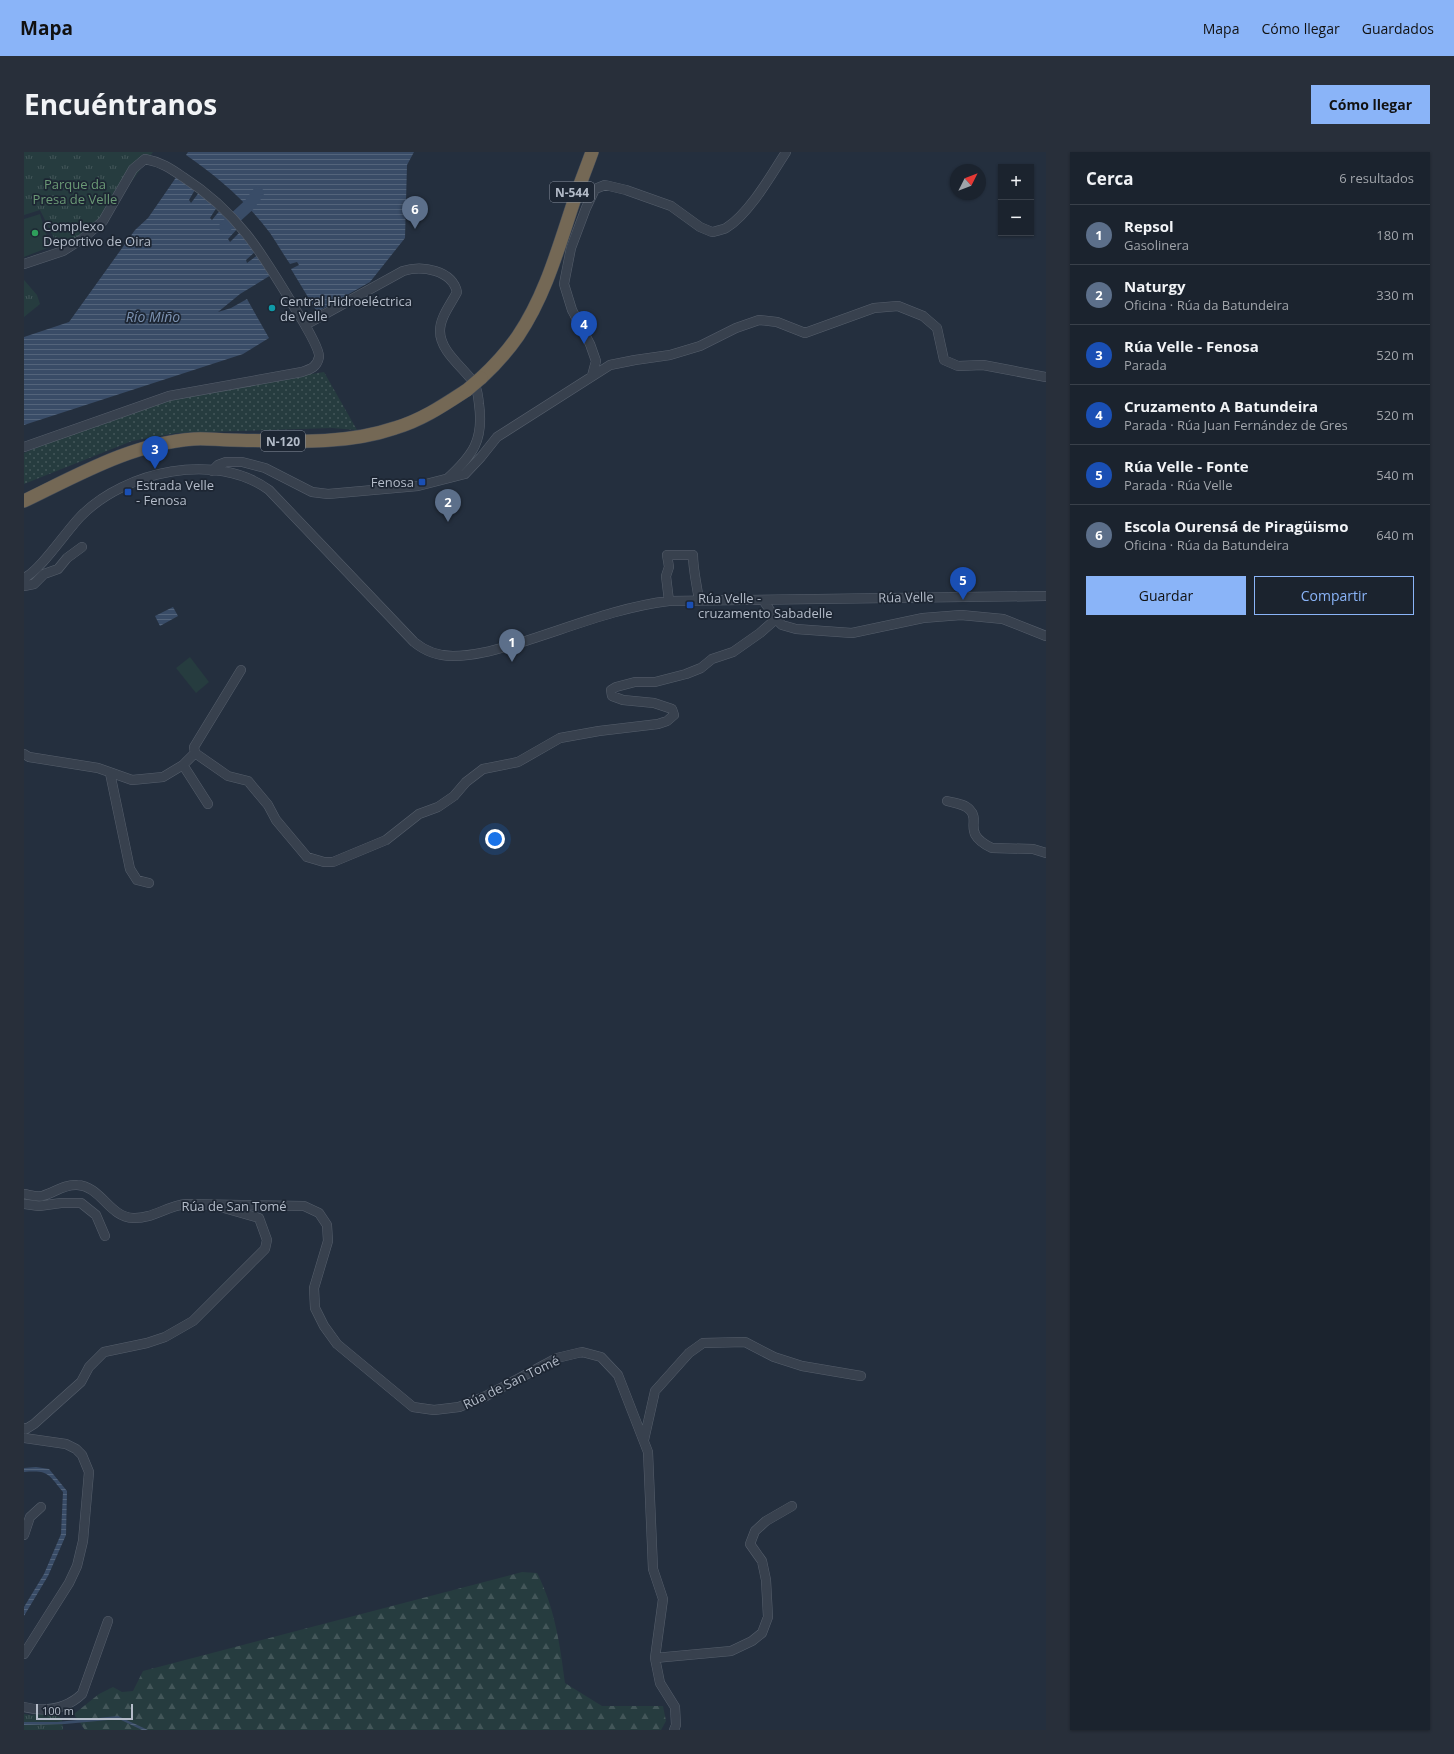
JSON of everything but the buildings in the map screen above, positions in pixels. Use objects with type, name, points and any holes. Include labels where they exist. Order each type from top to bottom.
[{"type":"highway","name":"N-544","points":[[564,233],[570,200],[591,153]]},
{"type":"highway","name":"N-120","points":[[24,500],[92,468],[139,449],[194,439],[312,441],[347,439],[370,435],[414,421],[437,410],[482,378],[503,356],[518,336],[541,295],[564,233]]},
{"type":"highway","points":[[24,494],[92,468]]},
{"type":"street","points":[[592,376],[596,361],[590,344],[572,310],[564,284],[571,248],[595,189],[605,185],[626,190],[671,206],[700,228],[712,232],[726,228],[743,213],[770,177],[786,152]]},
{"type":"street","points":[[24,264],[63,251],[82,239],[103,221],[133,170],[145,159],[158,161],[197,186],[224,208],[248,234],[305,325],[319,355],[317,364],[312,369],[169,396],[24,447]]},
{"type":"street","points":[[305,325],[403,271],[410,269],[428,269],[450,279],[456,285],[457,292],[444,314],[440,331],[443,343],[450,355],[475,385],[481,418],[477,441],[466,461],[447,479]]},
{"type":"street","points":[[212,471],[218,465],[226,462],[242,462],[265,468],[312,492],[328,494],[418,486],[447,479],[465,474],[481,458],[497,437],[610,365],[635,360],[670,356],[700,346],[736,328],[759,320],[777,322],[806,333],[874,308],[898,306],[923,316],[937,328],[944,360],[958,366],[982,365],[1046,377]]},
{"type":"street","name":"Rúa Velle","points":[[24,578],[30,575],[38,567],[86,511],[106,496],[158,473],[179,470],[212,471],[247,478],[260,484],[273,493],[414,642],[430,652],[453,656],[474,654],[529,640],[637,606],[669,601],[1046,596]]},
{"type":"street","points":[[24,586],[34,584],[44,574],[58,568],[67,558],[82,547]]},
{"type":"street","points":[[669,601],[666,576],[669,567],[667,555],[693,555],[699,601]]},
{"type":"street","points":[[763,600],[776,620],[782,625],[796,630],[852,633],[917,620],[961,615],[1003,619],[1046,636]]},
{"type":"street","points":[[195,752],[228,776],[248,781],[268,805],[276,820],[307,858],[324,862],[333,862],[386,840],[419,814],[438,807],[449,800],[466,782],[483,770],[518,762],[560,738],[599,731],[658,724],[667,721],[674,715],[672,709],[654,703],[618,699],[612,696],[612,690],[616,687],[635,682],[655,682],[686,674],[701,668],[712,659],[733,652],[776,620]]},
{"type":"street","points":[[24,754],[29,757],[110,772],[132,780],[163,777],[183,765],[195,752],[194,747],[241,670]]},
{"type":"street","points":[[183,765],[208,804]]},
{"type":"street","points":[[110,772],[130,869],[137,880],[150,883]]},
{"type":"street","points":[[947,801],[959,804],[971,810],[973,814],[974,833],[979,840],[992,848],[1033,849],[1046,853]]},
{"type":"street","name":"Rúa de San Tomé","points":[[24,1194],[35,1196],[43,1195],[65,1186],[76,1184],[86,1186],[95,1190],[111,1207],[122,1215],[131,1218],[143,1218],[174,1206],[186,1204],[304,1206],[319,1213],[327,1225],[328,1241],[314,1288],[315,1308],[324,1326],[337,1344],[413,1406],[434,1410],[459,1407],[486,1396],[557,1358],[582,1352],[601,1357],[618,1375],[648,1452],[653,1569],[663,1599],[655,1658],[660,1683],[675,1707],[676,1726],[674,1730]]},
{"type":"street","points":[[24,1204],[39,1206],[61,1203],[81,1203],[96,1215],[105,1236]]},
{"type":"street","points":[[24,1428],[26,1429],[34,1424],[81,1382],[89,1366],[104,1352],[147,1343],[165,1337],[193,1321],[265,1249],[267,1240],[259,1218],[213,1204]]},
{"type":"street","points":[[644,1440],[655,1391],[689,1354],[703,1343],[745,1342],[774,1357],[802,1366],[861,1376]]},
{"type":"street","points":[[24,1438],[66,1444],[76,1449],[84,1458],[89,1472],[84,1541],[77,1566],[69,1583],[24,1654]]},
{"type":"street","points":[[655,1658],[731,1651],[752,1641],[762,1633],[768,1617],[766,1580],[762,1561],[750,1544],[755,1531],[766,1521],[792,1506]]},
{"type":"street","points":[[24,1535],[30,1517],[41,1507]]},
{"type":"street","points":[[24,1707],[36,1710],[60,1707],[74,1702],[82,1694],[108,1621]]},
{"type":"green space","name":"Parque da Presa de Velle","points":[[24,152],[153,152],[103,221],[82,239],[58,246],[40,210],[24,215]]},
{"type":"green space","name":"Complexo Deportivo de Oira","points":[[40,214],[50,247],[24,257],[24,219]]},
{"type":"green space","points":[[24,280],[37,295],[40,304],[24,317]]},
{"type":"green space","points":[[324,372],[357,430],[332,428],[177,433],[132,441],[24,484],[24,453],[107,417],[162,398]]},
{"type":"green space","points":[[190,657],[209,682],[196,693],[176,668]]},
{"type":"green space","points":[[522,1572],[537,1573],[543,1586],[556,1627],[565,1683],[602,1706],[663,1706],[666,1721],[661,1730],[85,1730],[74,1714],[99,1694],[113,1687],[122,1692],[133,1691],[143,1671]]},
{"type":"green space","points":[[52,1712],[62,1719],[63,1730],[24,1730],[24,1714],[31,1715]]},
{"type":"water","points":[[188,152],[414,152],[407,165],[405,238],[370,282],[317,312],[291,269],[299,265],[297,262],[290,264],[270,233],[251,210],[220,181],[186,155]]},
{"type":"water","name":"Río Miño","points":[[177,176],[196,188],[189,200],[191,203],[200,191],[217,207],[210,218],[212,220],[221,209],[238,228],[228,239],[230,242],[241,231],[256,251],[246,260],[247,263],[259,254],[271,275],[240,294],[218,312],[231,308],[247,299],[269,338],[243,354],[24,425],[24,337],[69,322],[135,230],[148,218]]},
{"type":"water","points":[[173,607],[178,616],[160,626],[155,616]]},
{"type":"water","points":[[36,1467],[49,1469],[67,1491],[66,1535],[48,1576],[24,1616],[24,1607],[44,1574],[61,1534],[63,1492],[47,1474],[39,1472],[24,1472],[24,1468]]},
{"type":"water","points":[[118,1716],[148,1730],[142,1730],[119,1719],[65,1724],[24,1725],[24,1722],[57,1722]]},
{"type":"waterway","name":"Río Miño","points":[[225,227],[249,205],[258,193]]},
{"type":"place","name":"Escola Ourensá de Piragüismo","points":[[415,229]]},
{"type":"place","name":"Complexo Deportivo de Oira","points":[[35,233]]},
{"type":"place","name":"Central Hidroeléctrica de Velle","points":[[272,308]]},
{"type":"place","name":"Cruzamento A Batundeira","points":[[584,344]]},
{"type":"place","name":"Rúa Velle - Fenosa","points":[[155,469]]},
{"type":"place","name":"Fenosa","points":[[422,482]]},
{"type":"place","name":"Estrada Velle - Fenosa","points":[[128,492]]},
{"type":"place","name":"Naturgy","points":[[448,522]]},
{"type":"place","name":"Rúa Velle - Fonte","points":[[963,600]]},
{"type":"place","name":"Rúa Velle - cruzamento Sabadelle","points":[[690,605]]},
{"type":"place","name":"Repsol","points":[[512,662]]}]
